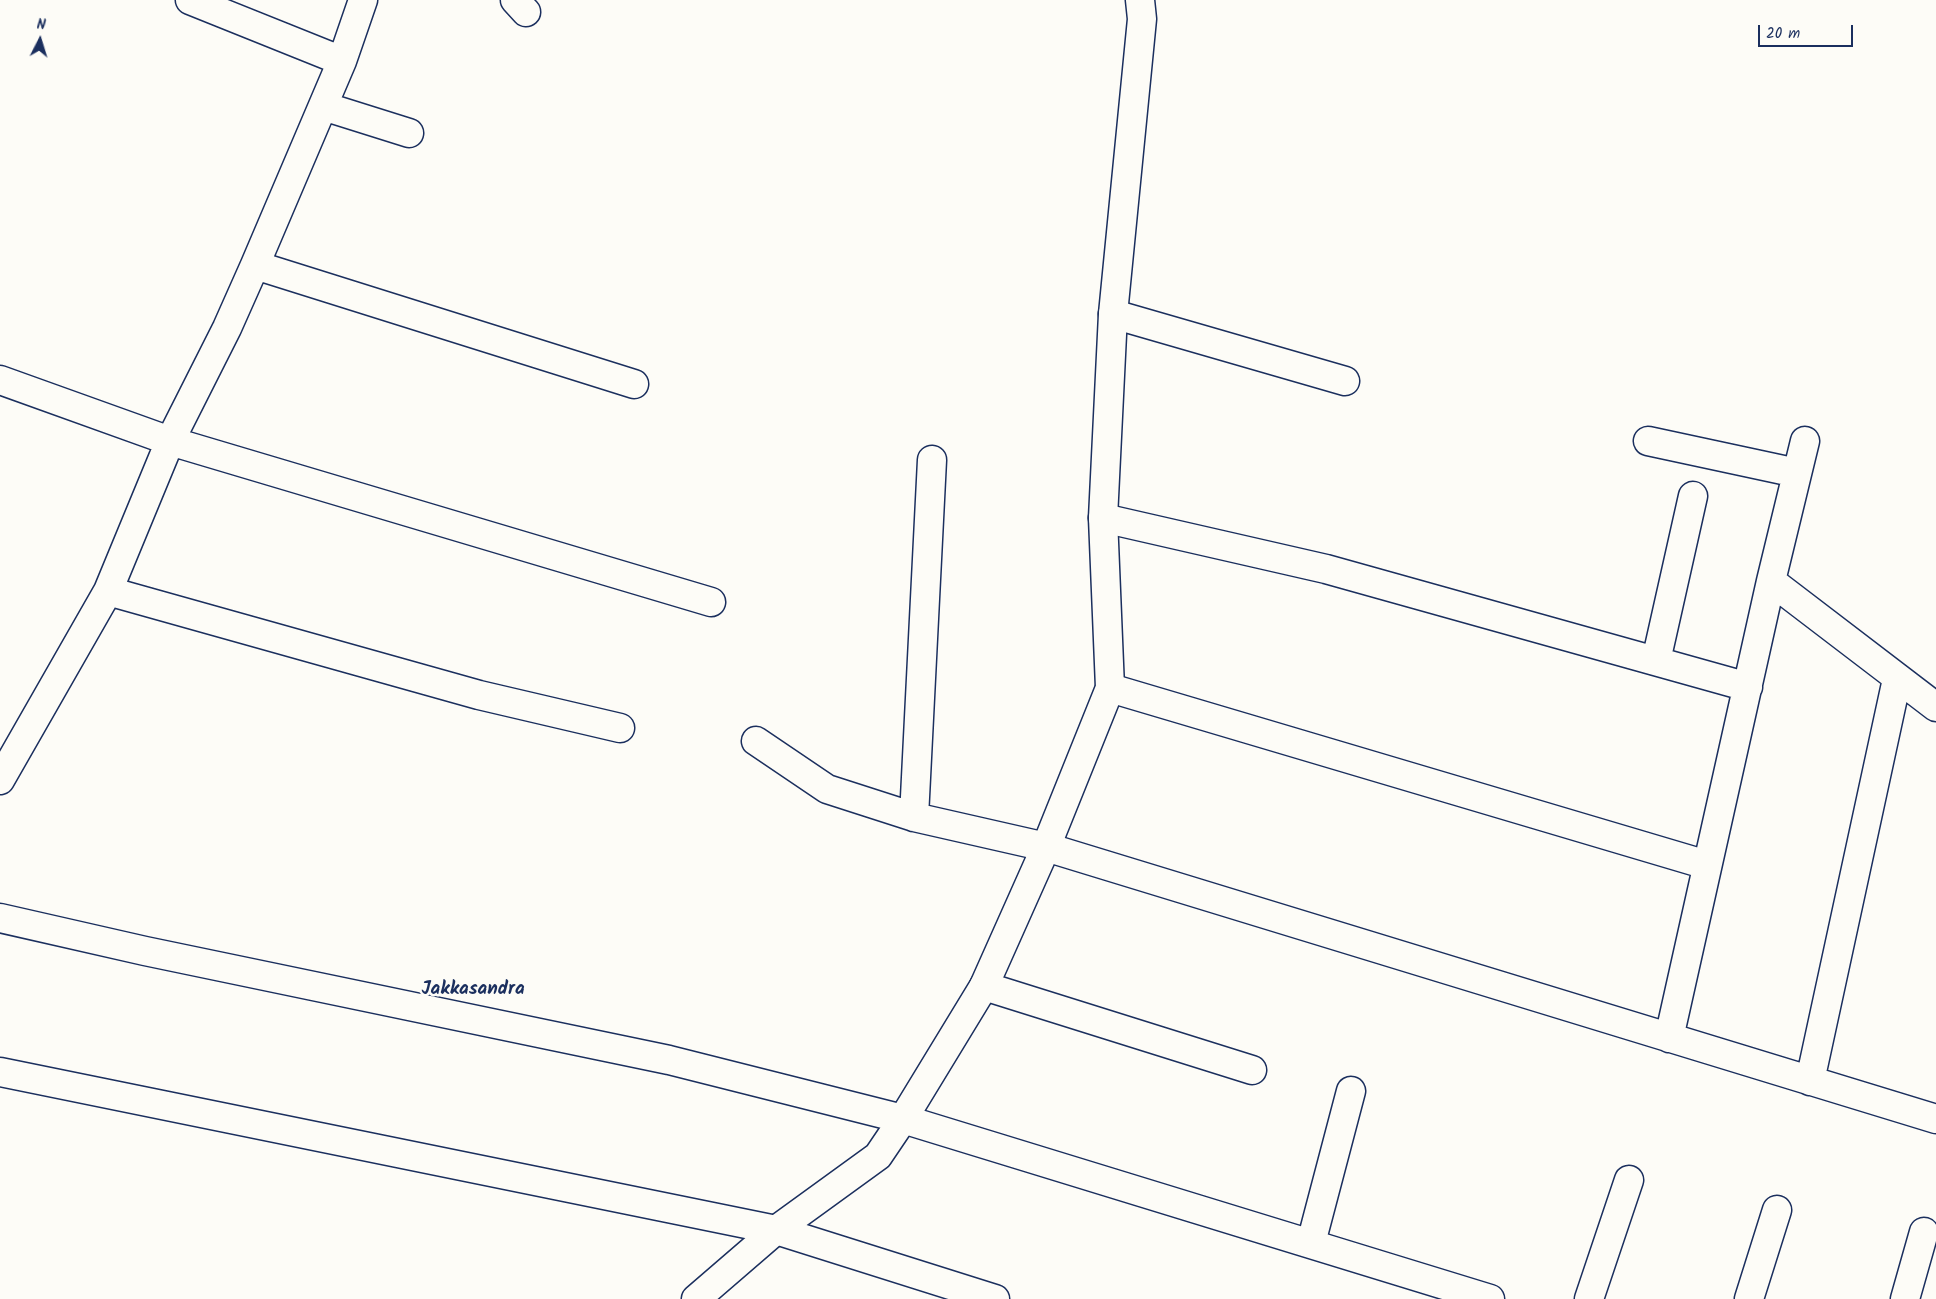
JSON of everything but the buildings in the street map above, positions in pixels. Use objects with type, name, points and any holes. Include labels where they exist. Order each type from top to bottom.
[{"type":"street","points":[[190,0],[342,61]]},
{"type":"street","points":[[0,780],[108,592],[170,441],[227,328],[255,265],[342,61],[363,0]]},
{"type":"street","points":[[696,1299],[776,1230],[878,1156],[903,1119],[984,986],[1046,847],[1110,688],[1103,518],[1113,314],[1142,19],[1140,0]]},
{"type":"street","points":[[322,106],[409,133]]},
{"type":"street","points":[[255,265],[634,384]]},
{"type":"street","points":[[1113,314],[1345,381]]},
{"type":"street","points":[[0,380],[170,441],[711,602]]},
{"type":"street","points":[[1648,441],[1796,473]]},
{"type":"street","points":[[1669,1038],[1771,580],[1804,441]]},
{"type":"street","points":[[914,817],[932,460]]},
{"type":"street","points":[[1656,661],[1693,496]]},
{"type":"street","points":[[1103,518],[1326,569],[1748,687]]},
{"type":"street","points":[[1771,580],[1897,679],[1936,707]]},
{"type":"street","points":[[108,592],[479,695],[620,728]]},
{"type":"street","points":[[1810,1081],[1897,679]]},
{"type":"street","points":[[1110,688],[1707,865]]},
{"type":"street","points":[[756,741],[827,789],[914,817],[1046,847],[1936,1119]]},
{"type":"street","points":[[0,918],[145,951],[669,1060],[903,1119],[1490,1299]]},
{"type":"street","points":[[984,986],[1111,1024],[1252,1070]]},
{"type":"street","points":[[0,1072],[776,1230],[995,1299]]},
{"type":"street","points":[[1311,1243],[1352,1091]]},
{"type":"street","points":[[1589,1299],[1628,1180]]},
{"type":"street","points":[[1749,1299],[1777,1210]]},
{"type":"street","points":[[1905,1299],[1924,1232]]},
{"type":"district","name":"Jakkasandra","points":[[473,991]]}]
